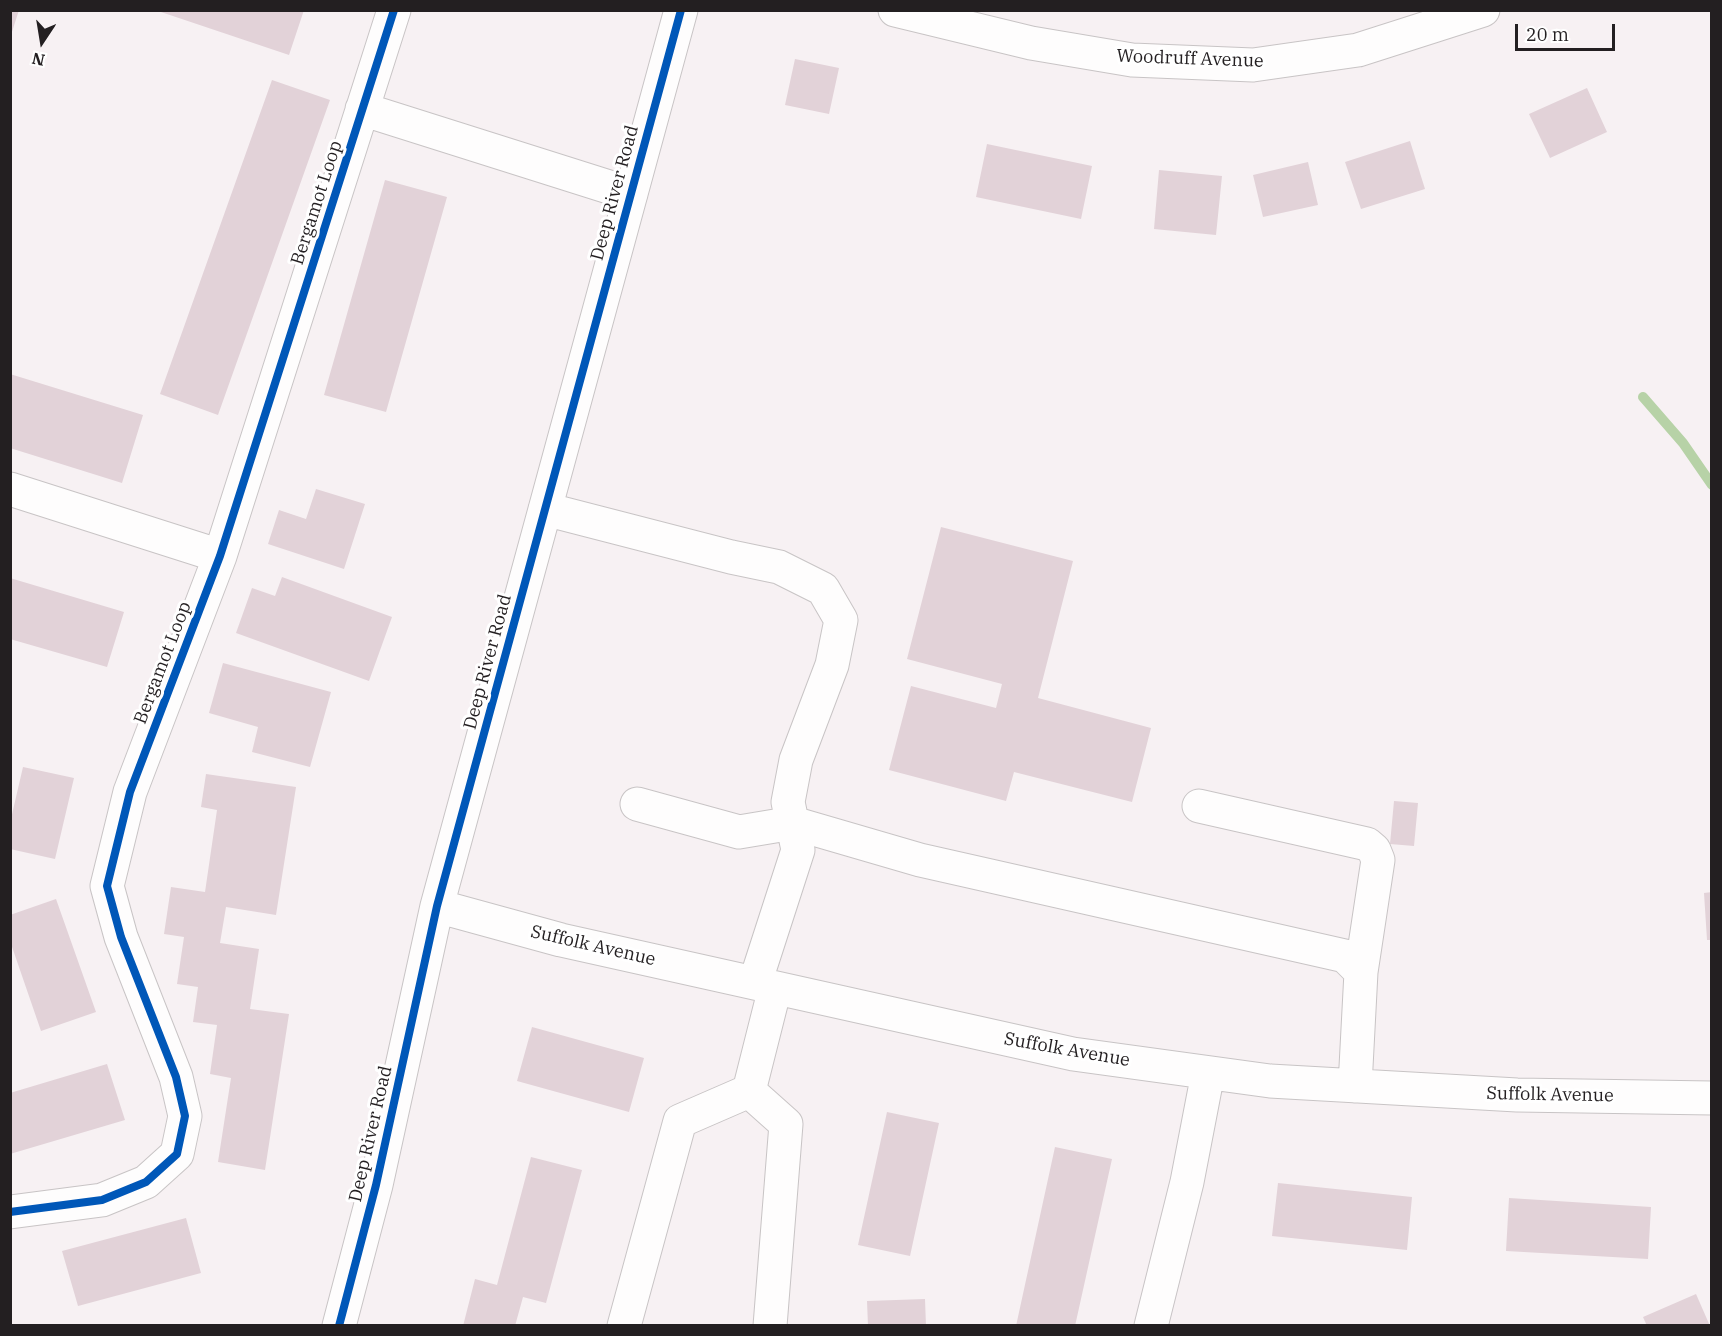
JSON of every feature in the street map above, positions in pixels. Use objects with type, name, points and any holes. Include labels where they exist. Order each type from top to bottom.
[{"type":"street","name":"Bergamot Loop","points":[[10,1212],[102,1200],[146,1182],[177,1154],[185,1116],[176,1077],[122,937],[107,886],[130,792],[219,556],[394,10]]},
{"type":"street","name":"Deep River Road","points":[[339,1326],[376,1185],[437,906],[681,10]]},
{"type":"street","name":"Woodruff Avenue","points":[[895,10],[1031,43],[1132,60],[1253,65],[1358,50],[1483,10]]},
{"type":"street","points":[[362,109],[631,194]]},
{"type":"street","points":[[10,489],[219,556]]},
{"type":"street","points":[[545,508],[731,557],[779,567],[823,589],[841,620],[832,665],[796,760],[788,802],[798,850],[765,985],[749,1091]]},
{"type":"street","points":[[637,804],[739,832],[793,823],[920,860],[1345,956],[1361,972]]},
{"type":"street","points":[[1199,806],[1367,844],[1374,850],[1377,860],[1361,972],[1355,1086]]},
{"type":"street","name":"Suffolk Avenue","points":[[437,906],[561,940],[1073,1054],[1270,1081],[1516,1095],[1712,1098]]},
{"type":"street","points":[[1151,1326],[1186,1182],[1208,1072]]},
{"type":"street","points":[[624,1326],[680,1121],[749,1091]]},
{"type":"street","points":[[749,1091],[786,1124],[770,1326]]},
{"type":"building","points":[[10,10],[19,10],[11,35],[10,35]]},
{"type":"building","points":[[155,10],[304,10],[289,55]]},
{"type":"building","points":[[795,59],[839,68],[829,114],[785,105]]},
{"type":"building","points":[[272,80],[330,100],[218,415],[160,394]]},
{"type":"building","points":[[1587,88],[1607,132],[1550,158],[1529,114]]},
{"type":"building","points":[[1410,141],[1425,189],[1361,209],[1345,162]]},
{"type":"building","points":[[987,144],[1092,166],[1081,219],[976,197]]},
{"type":"building","points":[[1308,162],[1318,205],[1263,217],[1253,175]]},
{"type":"building","points":[[1159,170],[1222,176],[1216,235],[1154,229]]},
{"type":"building","points":[[385,180],[447,197],[386,412],[324,395]]},
{"type":"building","points":[[10,374],[143,415],[122,483],[10,448]]},
{"type":"building","points":[[316,489],[365,504],[344,569],[268,544],[279,510],[306,519]]},
{"type":"building","points":[[941,527],[1073,561],[1038,698],[1151,728],[1132,802],[1014,772],[1006,801],[889,770],[911,686],[996,708],[1002,684],[907,659]]},
{"type":"building","points":[[282,577],[392,617],[369,681],[236,633],[252,588],[275,596]]},
{"type":"building","points":[[10,578],[124,612],[107,667],[10,639]]},
{"type":"building","points":[[223,663],[331,692],[310,767],[252,752],[258,727],[209,713]]},
{"type":"building","points":[[23,767],[74,778],[55,859],[10,849],[10,823]]},
{"type":"building","points":[[206,774],[296,787],[276,915],[226,907],[220,943],[259,949],[250,1009],[289,1014],[265,1170],[218,1162],[231,1078],[210,1074],[217,1025],[193,1022],[198,987],[177,984],[184,937],[164,934],[171,887],[205,892],[217,810],[201,807]]},
{"type":"building","points":[[1394,801],[1418,803],[1414,846],[1390,844]]},
{"type":"building","points":[[1712,892],[1712,940],[1707,940],[1704,893]]},
{"type":"building","points":[[56,899],[96,1012],[41,1031],[10,941],[10,915]]},
{"type":"building","points":[[532,1027],[644,1058],[629,1112],[517,1081]]},
{"type":"building","points":[[107,1064],[125,1120],[10,1154],[10,1093]]},
{"type":"building","points":[[887,1112],[939,1123],[910,1256],[858,1245]]},
{"type":"building","points":[[1055,1147],[1112,1159],[1075,1326],[1016,1326]]},
{"type":"building","points":[[531,1157],[582,1170],[546,1303],[523,1297],[515,1326],[463,1326],[475,1279],[497,1285]]},
{"type":"building","points":[[1278,1183],[1412,1197],[1407,1250],[1272,1236]]},
{"type":"building","points":[[1509,1198],[1651,1207],[1648,1259],[1506,1251]]},
{"type":"building","points":[[186,1218],[201,1273],[78,1306],[62,1251]]},
{"type":"building","points":[[1696,1294],[1710,1326],[1647,1326],[1643,1317]]},
{"type":"building","points":[[925,1299],[926,1326],[868,1326],[867,1301]]},
{"type":"waterway","points":[[1643,397],[1683,443],[1712,485]]},
{"type":"cycle path","points":[[10,1212],[102,1200],[146,1182],[177,1154],[185,1116],[176,1077],[121,937],[107,886],[130,792],[220,556],[394,10]]},
{"type":"cycle path","points":[[339,1326],[376,1185],[437,906],[681,10]]}]
